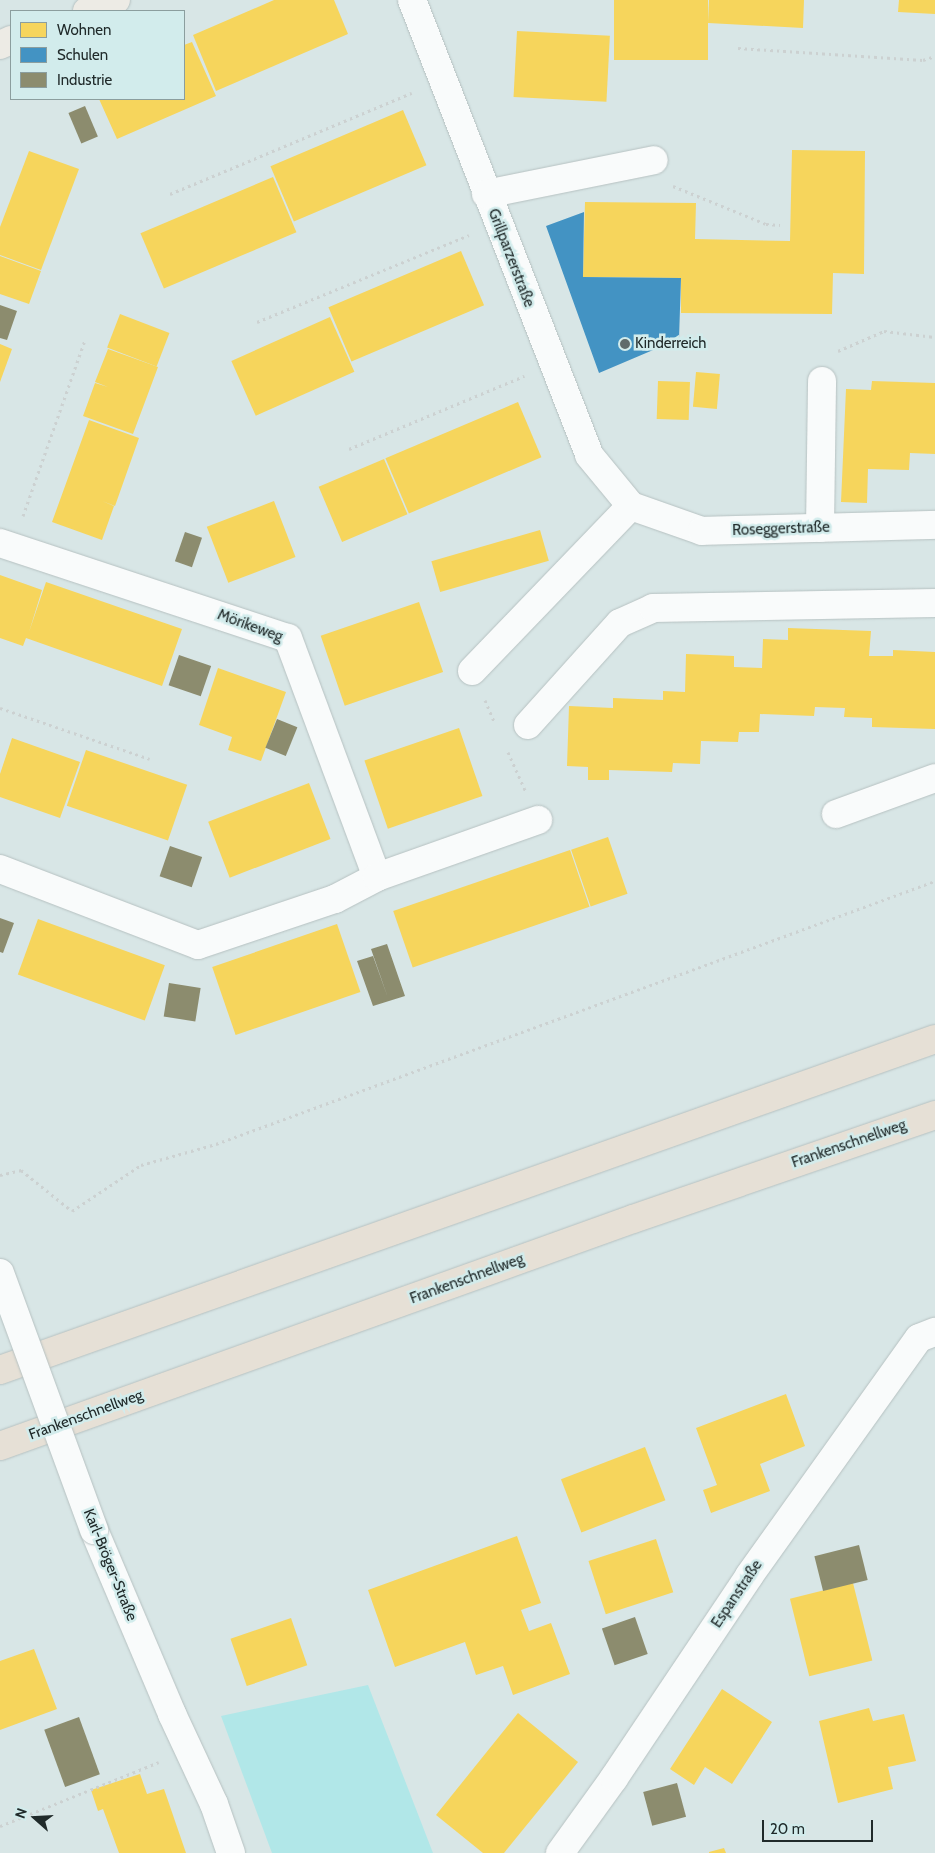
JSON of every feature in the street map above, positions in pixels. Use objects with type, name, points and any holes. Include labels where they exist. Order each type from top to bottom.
[{"type":"highway","points":[[0,1370],[935,1039]]},
{"type":"highway","name":"Frankenschnellweg","points":[[0,1446],[632,1219],[935,1115]]},
{"type":"main road","points":[[90,10],[116,0]]},
{"type":"street","name":"Grillparzerstraße","points":[[419,2],[442,80],[589,455],[630,506]]},
{"type":"street","points":[[486,194],[654,160]]},
{"type":"street","points":[[820,528],[822,380]]},
{"type":"street","points":[[472,671],[630,506]]},
{"type":"street","name":"Roseggerstraße","points":[[630,506],[702,531],[935,525]]},
{"type":"street","name":"Mörikeweg","points":[[6,545],[288,638],[377,877]]},
{"type":"street","points":[[528,725],[620,623],[653,608],[935,603]]},
{"type":"street","points":[[836,814],[935,778]]},
{"type":"street","points":[[0,869],[198,944],[335,899],[377,877],[538,820]]},
{"type":"street","name":"Karl-Bröger-Straße","points":[[0,1273],[94,1530],[190,1750],[231,1853]]},
{"type":"street","name":"Espanstraße","points":[[571,1847],[749,1576],[927,1335]]},
{"type":"path","points":[[738,48],[923,60],[935,56]]},
{"type":"path","points":[[170,194],[442,80]]},
{"type":"path","points":[[654,160],[672,185],[701,200],[766,224],[780,225]]},
{"type":"path","points":[[257,322],[497,223]]},
{"type":"path","points":[[822,380],[824,357],[884,331],[935,336]]},
{"type":"path","points":[[6,545],[85,340]]},
{"type":"path","points":[[349,449],[552,364]]},
{"type":"path","points":[[0,708],[150,759]]},
{"type":"path","points":[[0,1175],[21,1170],[72,1211],[141,1165],[216,1144],[935,881]]},
{"type":"path","points":[[0,1826],[190,1750]]},
{"type":"shaded area","points":[[368,1685],[433,1853],[272,1853],[221,1716]]},
{"type":"building: Wohnen","points":[[274,0],[334,0],[348,34],[216,91],[193,35]]},
{"type":"building: Wohnen","points":[[614,0],[708,0],[708,60],[614,60]]},
{"type":"building: Wohnen","points":[[709,0],[804,0],[803,28],[708,23]]},
{"type":"building: Wohnen","points":[[899,0],[935,0],[935,14],[898,12]]},
{"type":"building: Wohnen","points":[[517,31],[610,36],[606,102],[514,97]]},
{"type":"building: Wohnen","points":[[192,42],[216,96],[117,139],[99,100],[185,100],[185,45]]},
{"type":"building: Wohnen","points":[[403,110],[426,165],[294,221],[270,166]]},
{"type":"building: Wohnen","points":[[792,150],[865,151],[864,274],[833,273],[832,314],[681,313],[681,278],[583,277],[585,202],[696,203],[695,239],[790,241]]},
{"type":"building: Wohnen","points":[[29,151],[79,169],[41,270],[0,255],[0,227]]},
{"type":"building: Wohnen","points":[[273,177],[296,232],[164,288],[140,233]]},
{"type":"building: Wohnen","points":[[461,251],[484,305],[352,362],[328,307]]},
{"type":"building: Wohnen","points":[[0,256],[41,271],[29,304],[0,294]]},
{"type":"building: Wohnen","points":[[120,314],[169,333],[157,367],[107,348]]},
{"type":"building: Wohnen","points":[[330,317],[354,372],[256,416],[231,361]]},
{"type":"building: Wohnen","points":[[0,344],[12,349],[0,382]]},
{"type":"building: Wohnen","points":[[108,349],[158,367],[133,434],[83,416],[95,383],[108,387],[95,382]]},
{"type":"building: Wohnen","points":[[696,372],[720,374],[717,409],[693,407]]},
{"type":"building: Wohnen","points":[[658,381],[690,382],[689,420],[657,419]]},
{"type":"building: Wohnen","points":[[872,381],[935,383],[935,454],[910,453],[909,470],[868,469],[867,503],[841,502],[846,389],[871,390]]},
{"type":"building: Wohnen","points":[[518,402],[541,457],[409,513],[385,458]]},
{"type":"building: Wohnen","points":[[89,420],[139,438],[115,506],[102,501],[114,506],[102,540],[52,522]]},
{"type":"building: Wohnen","points":[[384,459],[407,514],[342,542],[319,487]]},
{"type":"building: Wohnen","points":[[274,501],[296,557],[228,583],[207,527]]},
{"type":"building: Wohnen","points":[[540,530],[549,561],[440,592],[431,561]]},
{"type":"building: Wohnen","points":[[0,575],[42,590],[29,632],[46,582],[182,629],[162,686],[26,638],[23,646],[0,638]]},
{"type":"building: Wohnen","points":[[419,602],[443,672],[345,706],[321,636]]},
{"type":"building: Wohnen","points":[[788,628],[871,631],[869,656],[893,656],[893,650],[935,652],[935,729],[872,727],[872,718],[844,717],[845,708],[815,707],[814,716],[760,714],[759,732],[739,732],[738,742],[701,741],[700,764],[673,763],[672,772],[609,770],[609,780],[588,780],[588,767],[567,766],[569,706],[613,708],[613,698],[663,700],[663,691],[685,692],[686,654],[734,656],[734,667],[762,668],[763,639],[788,640]]},
{"type":"building: Wohnen","points":[[218,668],[286,692],[261,761],[228,750],[232,737],[199,725]]},
{"type":"building: Wohnen","points":[[459,728],[482,796],[388,829],[364,761]]},
{"type":"building: Wohnen","points":[[12,738],[80,762],[60,818],[0,797],[0,774]]},
{"type":"building: Wohnen","points":[[86,750],[187,785],[168,841],[67,806]]},
{"type":"building: Wohnen","points":[[309,783],[331,839],[230,878],[208,822]]},
{"type":"building: Wohnen","points":[[608,837],[628,894],[591,906],[571,850]]},
{"type":"building: Wohnen","points":[[570,850],[590,907],[413,968],[393,911]]},
{"type":"building: Wohnen","points":[[38,919],[165,965],[145,1021],[18,974]]},
{"type":"building: Wohnen","points":[[337,924],[360,992],[236,1035],[212,967]]},
{"type":"building: Wohnen","points":[[786,1394],[805,1446],[760,1464],[770,1491],[711,1513],[703,1490],[717,1485],[696,1428]]},
{"type":"building: Wohnen","points":[[645,1447],[665,1500],[581,1532],[561,1479]]},
{"type":"building: Wohnen","points":[[517,1536],[541,1603],[521,1610],[529,1631],[551,1623],[570,1674],[513,1695],[503,1666],[476,1675],[465,1642],[395,1667],[368,1590]]},
{"type":"building: Wohnen","points":[[656,1539],[673,1592],[606,1614],[588,1561]]},
{"type":"building: Wohnen","points":[[853,1583],[872,1661],[809,1676],[790,1599]]},
{"type":"building: Wohnen","points":[[291,1618],[307,1665],[247,1686],[230,1639]]},
{"type":"building: Wohnen","points":[[34,1649],[57,1709],[0,1730],[0,1661]]},
{"type":"building: Wohnen","points":[[722,1689],[772,1722],[732,1784],[705,1767],[694,1785],[670,1769]]},
{"type":"building: Wohnen","points":[[869,1708],[873,1721],[904,1714],[916,1761],[888,1767],[893,1789],[838,1803],[819,1721]]},
{"type":"building: Wohnen","points":[[518,1713],[578,1762],[504,1853],[483,1853],[436,1815]]},
{"type":"building: Wohnen","points":[[140,1774],[147,1794],[164,1789],[186,1853],[119,1853],[103,1809],[98,1811],[91,1790]]},
{"type":"building: Wohnen","points":[[724,1848],[726,1853],[709,1853],[709,1852]]},
{"type":"building: Schulen","points":[[584,212],[583,277],[681,278],[679,339],[599,373],[546,226]]},
{"type":"building: Industrie","points":[[85,106],[98,136],[81,143],[68,113]]},
{"type":"building: Industrie","points":[[0,305],[17,311],[7,340],[0,338]]},
{"type":"building: Industrie","points":[[185,532],[202,538],[192,567],[175,561]]},
{"type":"building: Industrie","points":[[179,655],[211,666],[201,696],[169,685]]},
{"type":"building: Industrie","points":[[277,719],[297,727],[286,756],[265,748]]},
{"type":"building: Industrie","points":[[170,846],[202,857],[192,887],[160,876]]},
{"type":"building: Industrie","points":[[0,918],[14,923],[3,953],[0,952]]},
{"type":"building: Industrie","points":[[387,944],[405,996],[373,1006],[357,961],[373,956],[388,998],[371,949]]},
{"type":"building: Industrie","points":[[169,983],[201,988],[195,1022],[164,1017]]},
{"type":"building: Industrie","points":[[859,1545],[868,1580],[823,1591],[814,1556]]},
{"type":"building: Industrie","points":[[635,1617],[648,1654],[615,1665],[602,1628]]},
{"type":"building: Industrie","points":[[79,1717],[100,1774],[65,1787],[44,1730]]},
{"type":"building: Industrie","points":[[677,1783],[686,1817],[652,1826],[643,1792]]},
{"type":"place","name":"Kinderreich","points":[[625,344]]}]
